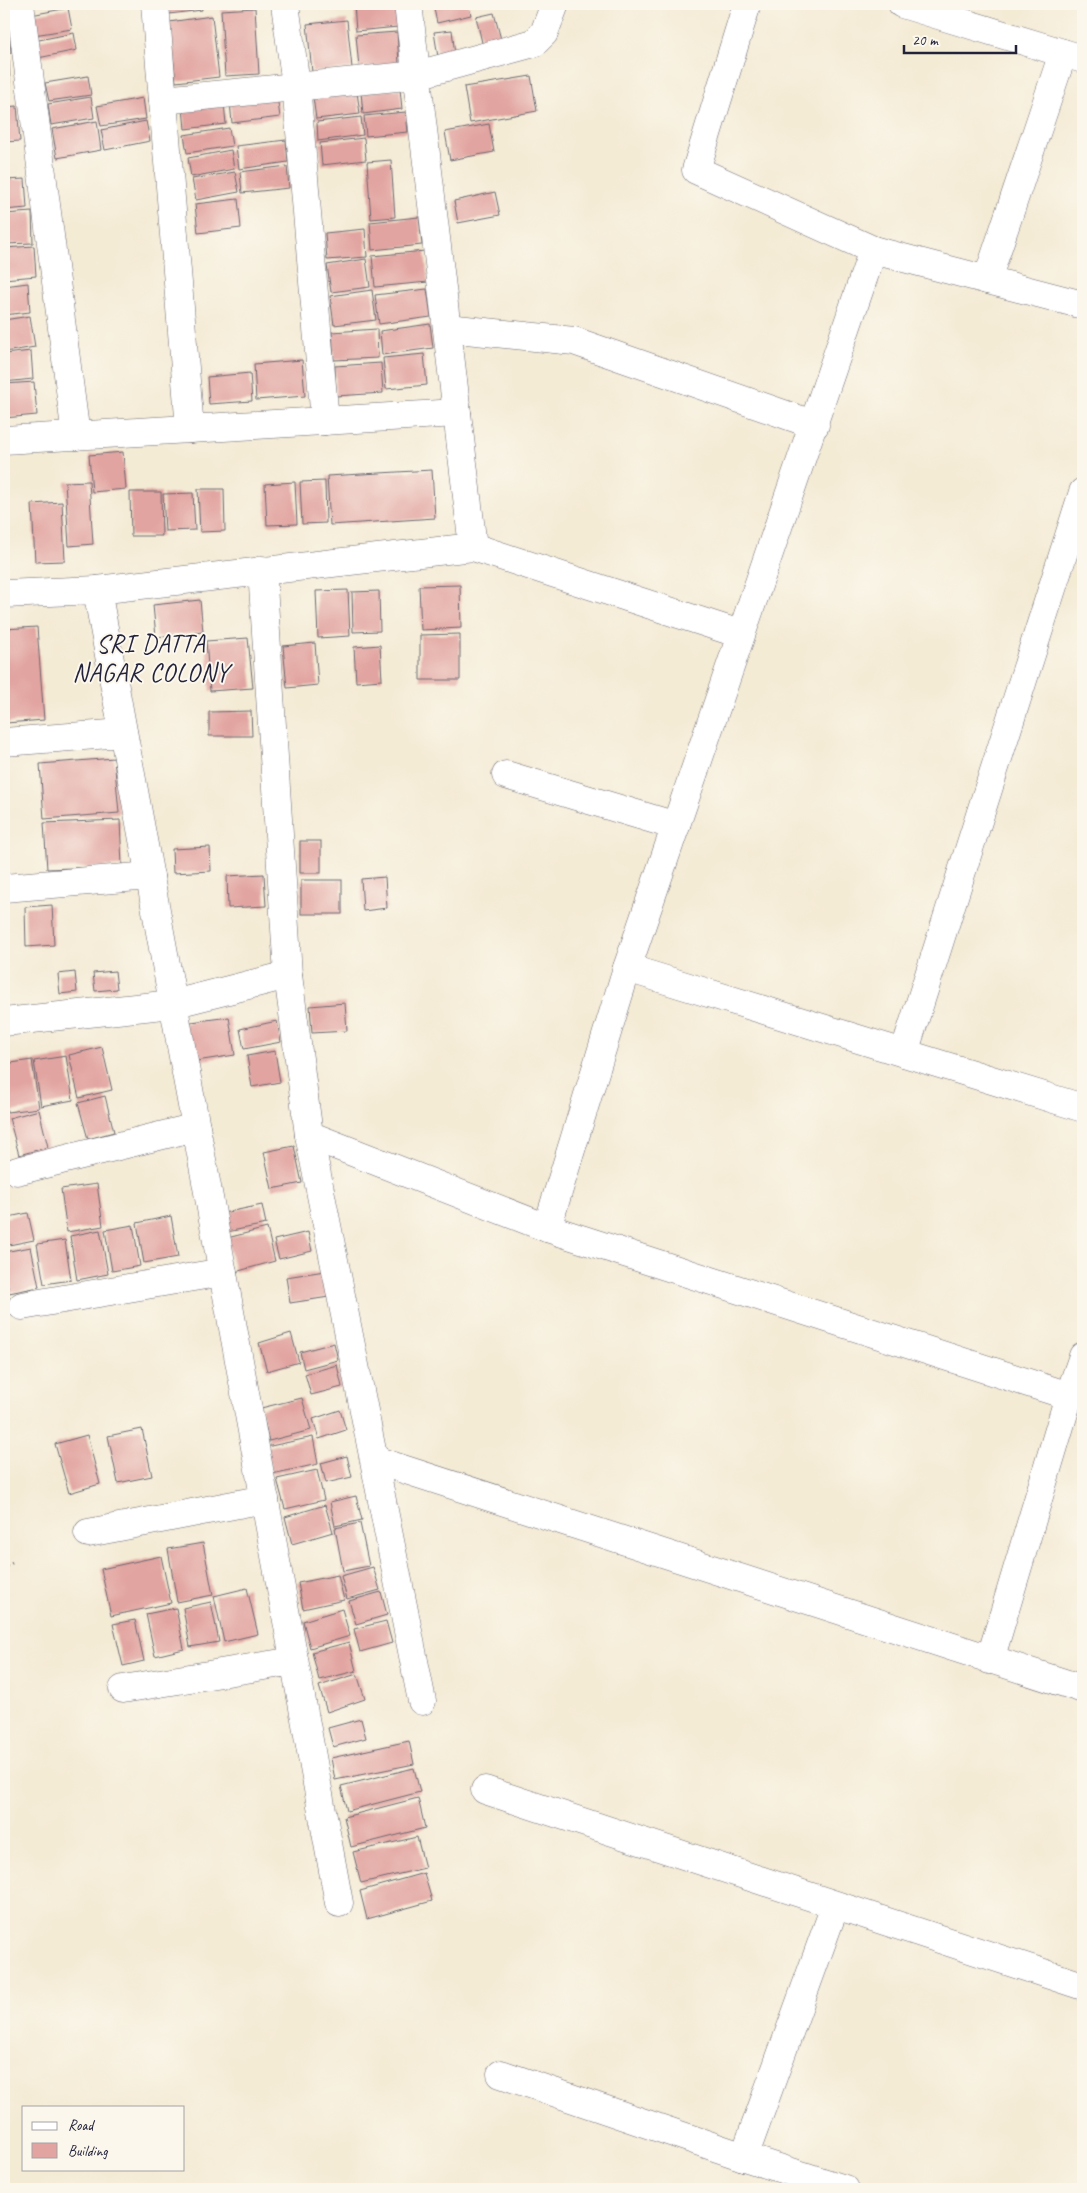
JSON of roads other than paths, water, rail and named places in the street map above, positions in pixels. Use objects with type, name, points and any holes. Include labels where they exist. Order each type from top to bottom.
[{"type":"street","points":[[20,4],[76,436]]},
{"type":"street","points":[[155,4],[190,429]]},
{"type":"street","points":[[285,4],[296,85],[324,421]]},
{"type":"street","points":[[408,4],[473,547]]},
{"type":"street","points":[[164,100],[296,85],[417,75],[534,43],[544,33],[555,4]]},
{"type":"street","points":[[747,4],[696,170],[873,250],[1083,305]]},
{"type":"street","points":[[902,4],[1073,56],[987,280]]},
{"type":"street","points":[[547,1228],[628,968],[740,634],[815,425],[873,250]]},
{"type":"street","points":[[447,328],[574,341],[815,425]]},
{"type":"street","points":[[4,440],[457,414]]},
{"type":"street","points":[[904,1053],[1083,492]]},
{"type":"street","points":[[4,594],[96,590],[473,547],[740,634]]},
{"type":"street","points":[[262,570],[288,975],[309,1135],[422,1701]]},
{"type":"street","points":[[96,590],[339,1903]]},
{"type":"street","points":[[4,742],[123,733]]},
{"type":"street","points":[[506,775],[676,826]]},
{"type":"street","points":[[4,888],[150,876]]},
{"type":"street","points":[[628,968],[1083,1108]]},
{"type":"street","points":[[4,1022],[173,1004],[288,975]]},
{"type":"street","points":[[17,1171],[196,1128]]},
{"type":"street","points":[[309,1135],[547,1228],[1069,1396]]},
{"type":"street","points":[[22,1306],[223,1272]]},
{"type":"street","points":[[990,1660],[1069,1396],[1083,1356]]},
{"type":"street","points":[[375,1460],[1083,1689]]},
{"type":"street","points":[[88,1534],[265,1499]]},
{"type":"street","points":[[123,1689],[294,1661]]},
{"type":"street","points":[[486,1790],[1083,1986]]},
{"type":"street","points":[[744,2157],[835,1906]]},
{"type":"street","points":[[500,2074],[744,2157],[845,2189]]},
{"type":"district","name":"SRI DATTA NAGAR COLONY","points":[[151,658]]}]
